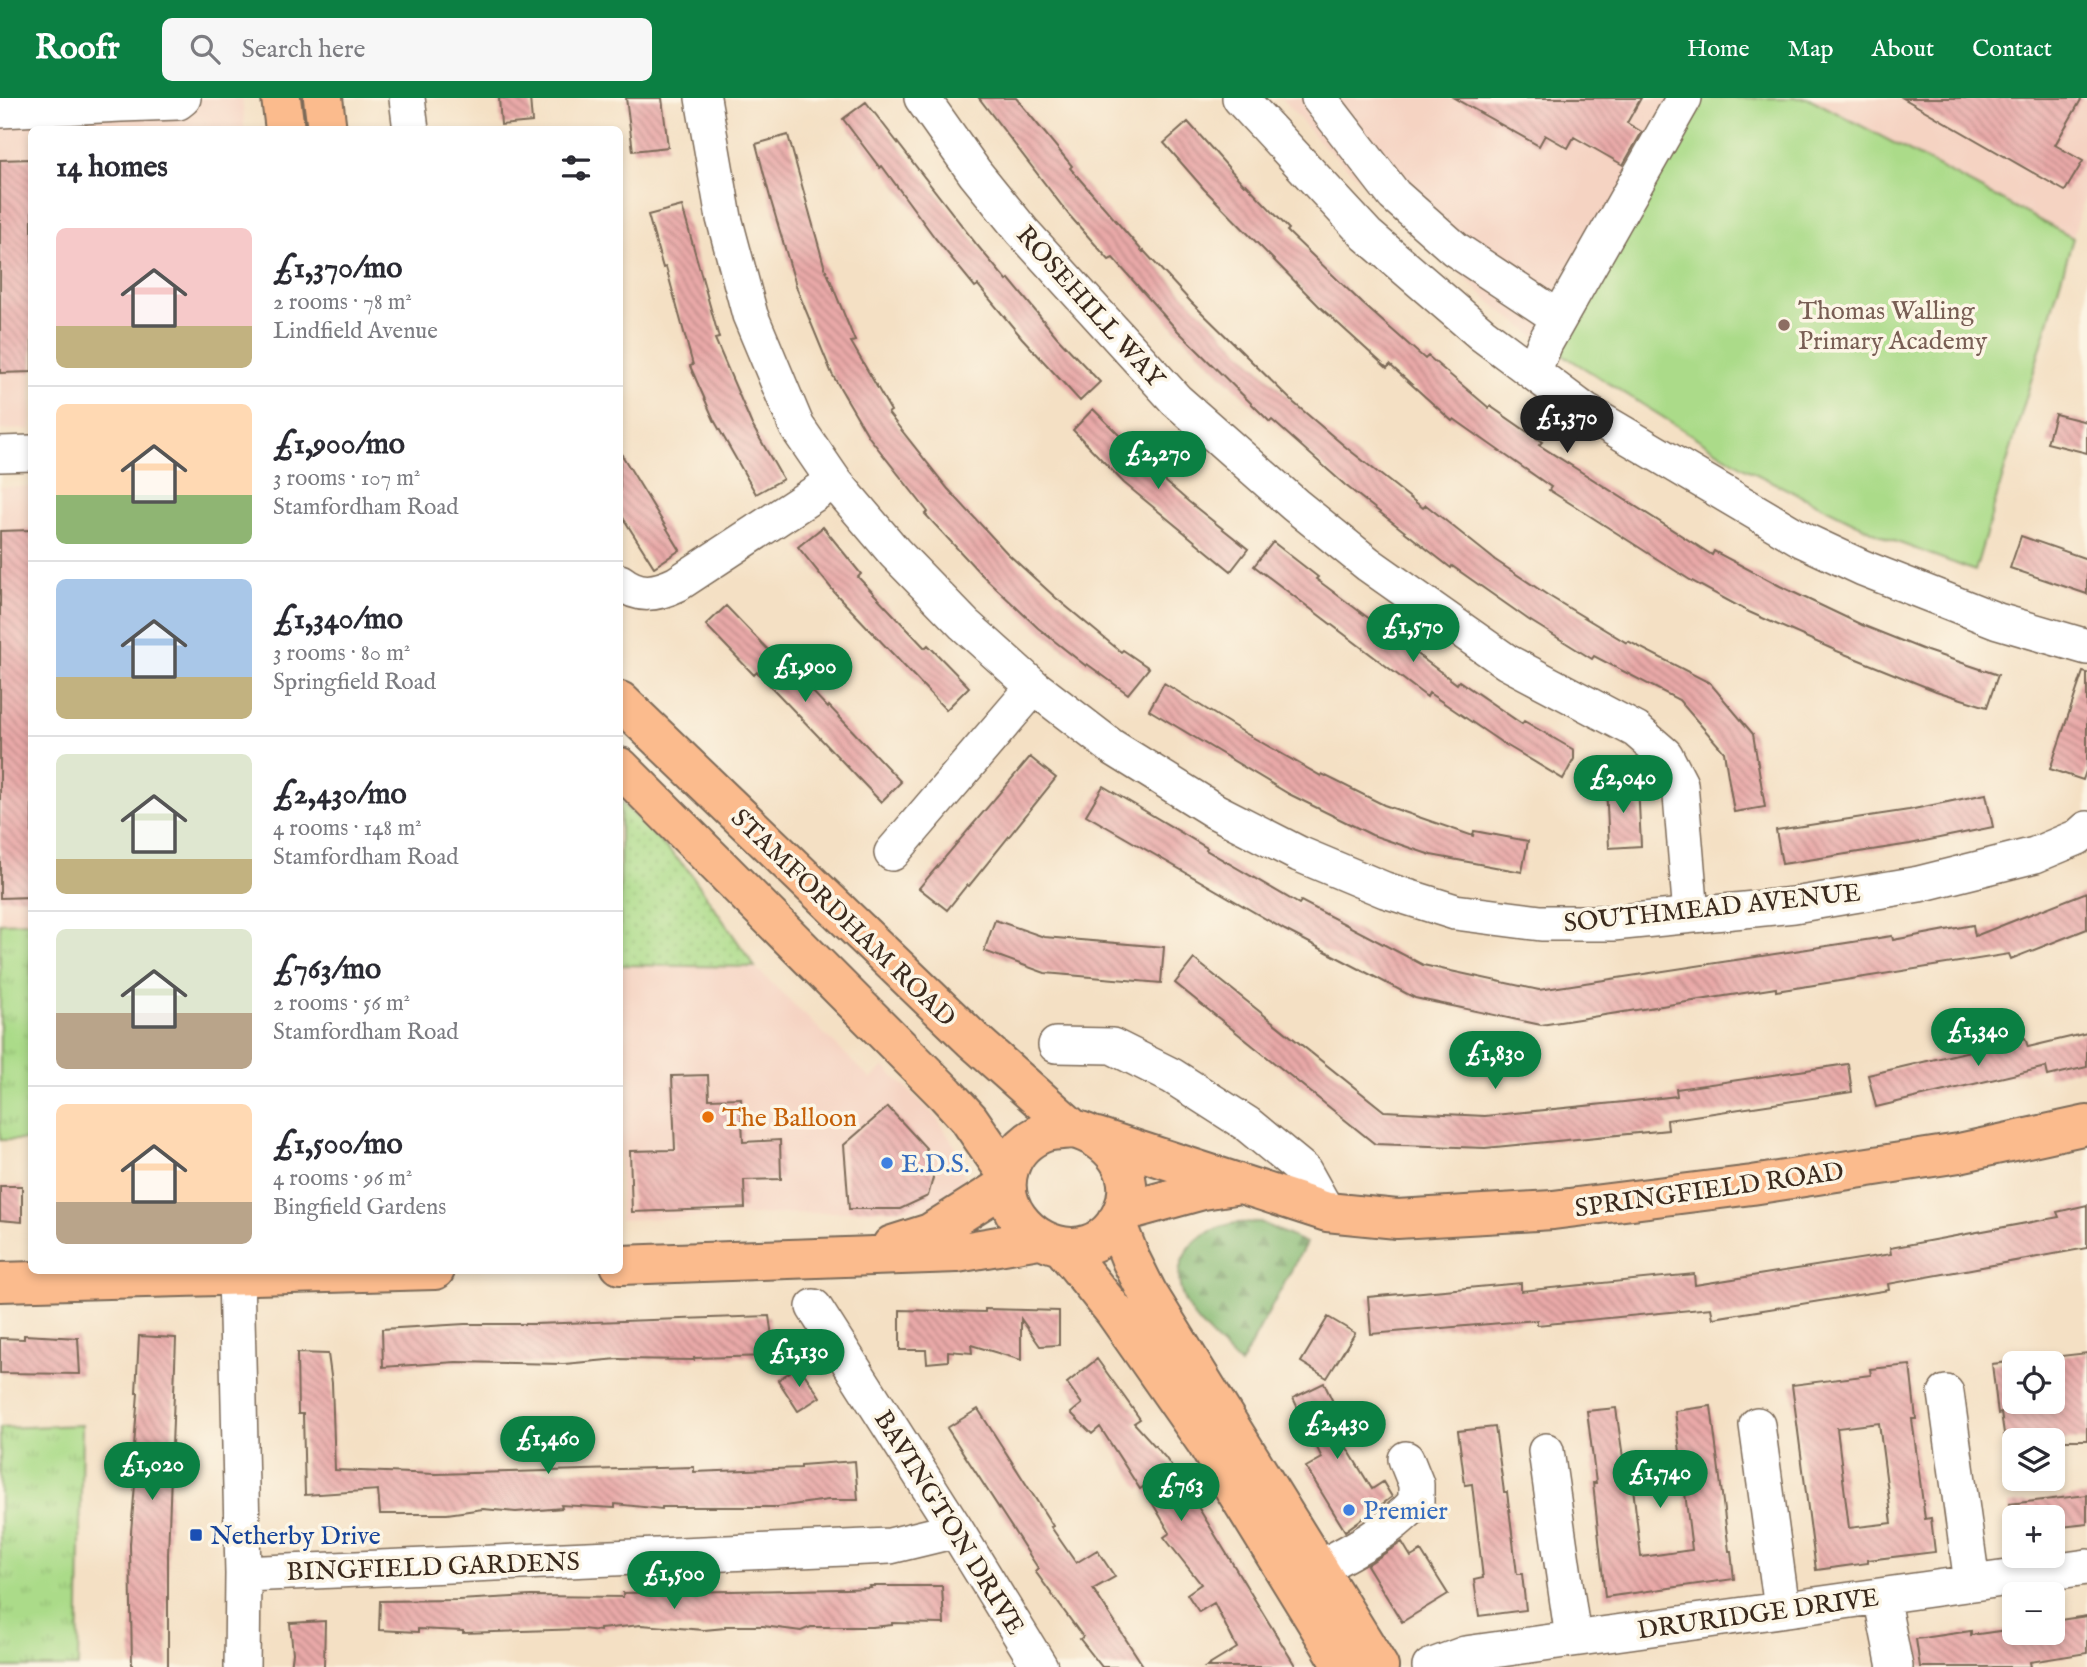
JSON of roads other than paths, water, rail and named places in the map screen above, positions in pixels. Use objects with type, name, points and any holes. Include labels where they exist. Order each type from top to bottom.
[{"type":"main road","points":[[281,98],[284,126]]},
{"type":"main road","points":[[323,98],[326,126]]},
{"type":"main road","name":"STAMFORDHAM ROAD","points":[[623,704],[973,1040],[1085,1133]]},
{"type":"main road","name":"STAMFORDHAM ROAD","points":[[623,770],[946,1094],[969,1119],[1006,1180]]},
{"type":"main road","name":"SPRINGFIELD ROAD","points":[[1085,1133],[1327,1212],[1397,1219],[1553,1210],[1752,1185],[1959,1153],[2087,1125]]},
{"type":"main road","points":[[623,1265],[957,1253],[1051,1243],[1093,1242],[1107,1233],[1119,1217],[1127,1182],[1116,1155],[1085,1133],[1048,1132],[1035,1137],[1016,1154],[1006,1180],[1009,1201],[1016,1215],[1051,1243],[1114,1311],[1205,1441],[1344,1667]]},
{"type":"main road","points":[[863,1255],[930,1233],[1006,1180]]},
{"type":"main road","name":"SPRINGFIELD ROAD","points":[[1119,1217],[1203,1190],[1240,1185]]},
{"type":"main road","points":[[1119,1217],[1130,1260],[1147,1292],[1379,1667]]},
{"type":"main road","points":[[0,1282],[236,1274]]},
{"type":"street","points":[[0,110],[121,101],[178,102],[183,98]]},
{"type":"street","points":[[407,98],[410,126]]},
{"type":"street","name":"SOUTHMEAD AVENUE","points":[[703,98],[724,218],[750,315],[797,427],[834,481],[895,553],[964,624],[1034,687],[1112,747],[1215,811],[1299,854],[1385,890],[1455,912],[1541,923],[1613,923],[1794,905],[1919,884],[2035,855],[2078,837],[2087,829]]},
{"type":"street","name":"ROSEHILL WAY","points":[[922,98],[975,173],[1031,241],[1176,400],[1235,453],[1368,564],[1507,662],[1636,730],[1665,755],[1681,784],[1691,915]]},
{"type":"street","points":[[1240,98],[1367,235],[1482,334],[1585,411],[1803,540],[1863,568],[1998,621],[2087,647]]},
{"type":"street","points":[[1532,372],[1559,318],[1684,98]]},
{"type":"street","points":[[1296,160],[1317,139],[1328,111]]},
{"type":"street","points":[[1328,111],[1394,195],[1455,249],[1559,318]]},
{"type":"street","points":[[1482,334],[1510,286]]},
{"type":"street","points":[[0,454],[28,453]]},
{"type":"street","points":[[623,584],[639,593],[659,592],[677,584],[834,481]]},
{"type":"street","points":[[892,853],[1034,687]]},
{"type":"street","points":[[1056,1045],[1112,1046],[1172,1076],[1247,1124],[1304,1171],[1327,1212]]},
{"type":"street","points":[[236,1274],[243,1574],[242,1667]]},
{"type":"street","name":"BAVINGTON DRIVE","points":[[814,1307],[1041,1667]]},
{"type":"street","points":[[1946,1394],[1972,1583]]},
{"type":"street","points":[[1757,1425],[1782,1609]]},
{"type":"street","points":[[1546,1451],[1573,1639]]},
{"type":"street","points":[[1319,1568],[1358,1548],[1404,1516],[1416,1502],[1416,1484],[1406,1459]]},
{"type":"street","name":"BINGFIELD GARDENS","points":[[243,1574],[890,1546],[956,1530]]},
{"type":"street","name":"DRURIDGE DRIVE","points":[[1430,1667],[1465,1654],[2087,1567]]},
{"type":"street","points":[[1881,1596],[1895,1667]]},
{"type":"place","name":"Thomas Walling Primary Academy","points":[[1784,325]]},
{"type":"place","name":"The Balloon","points":[[708,1117]]},
{"type":"place","name":"E.D.S.","points":[[887,1163]]},
{"type":"place","name":"Premier","points":[[1349,1510]]},
{"type":"place","name":"Netherby Drive","points":[[196,1535]]}]
